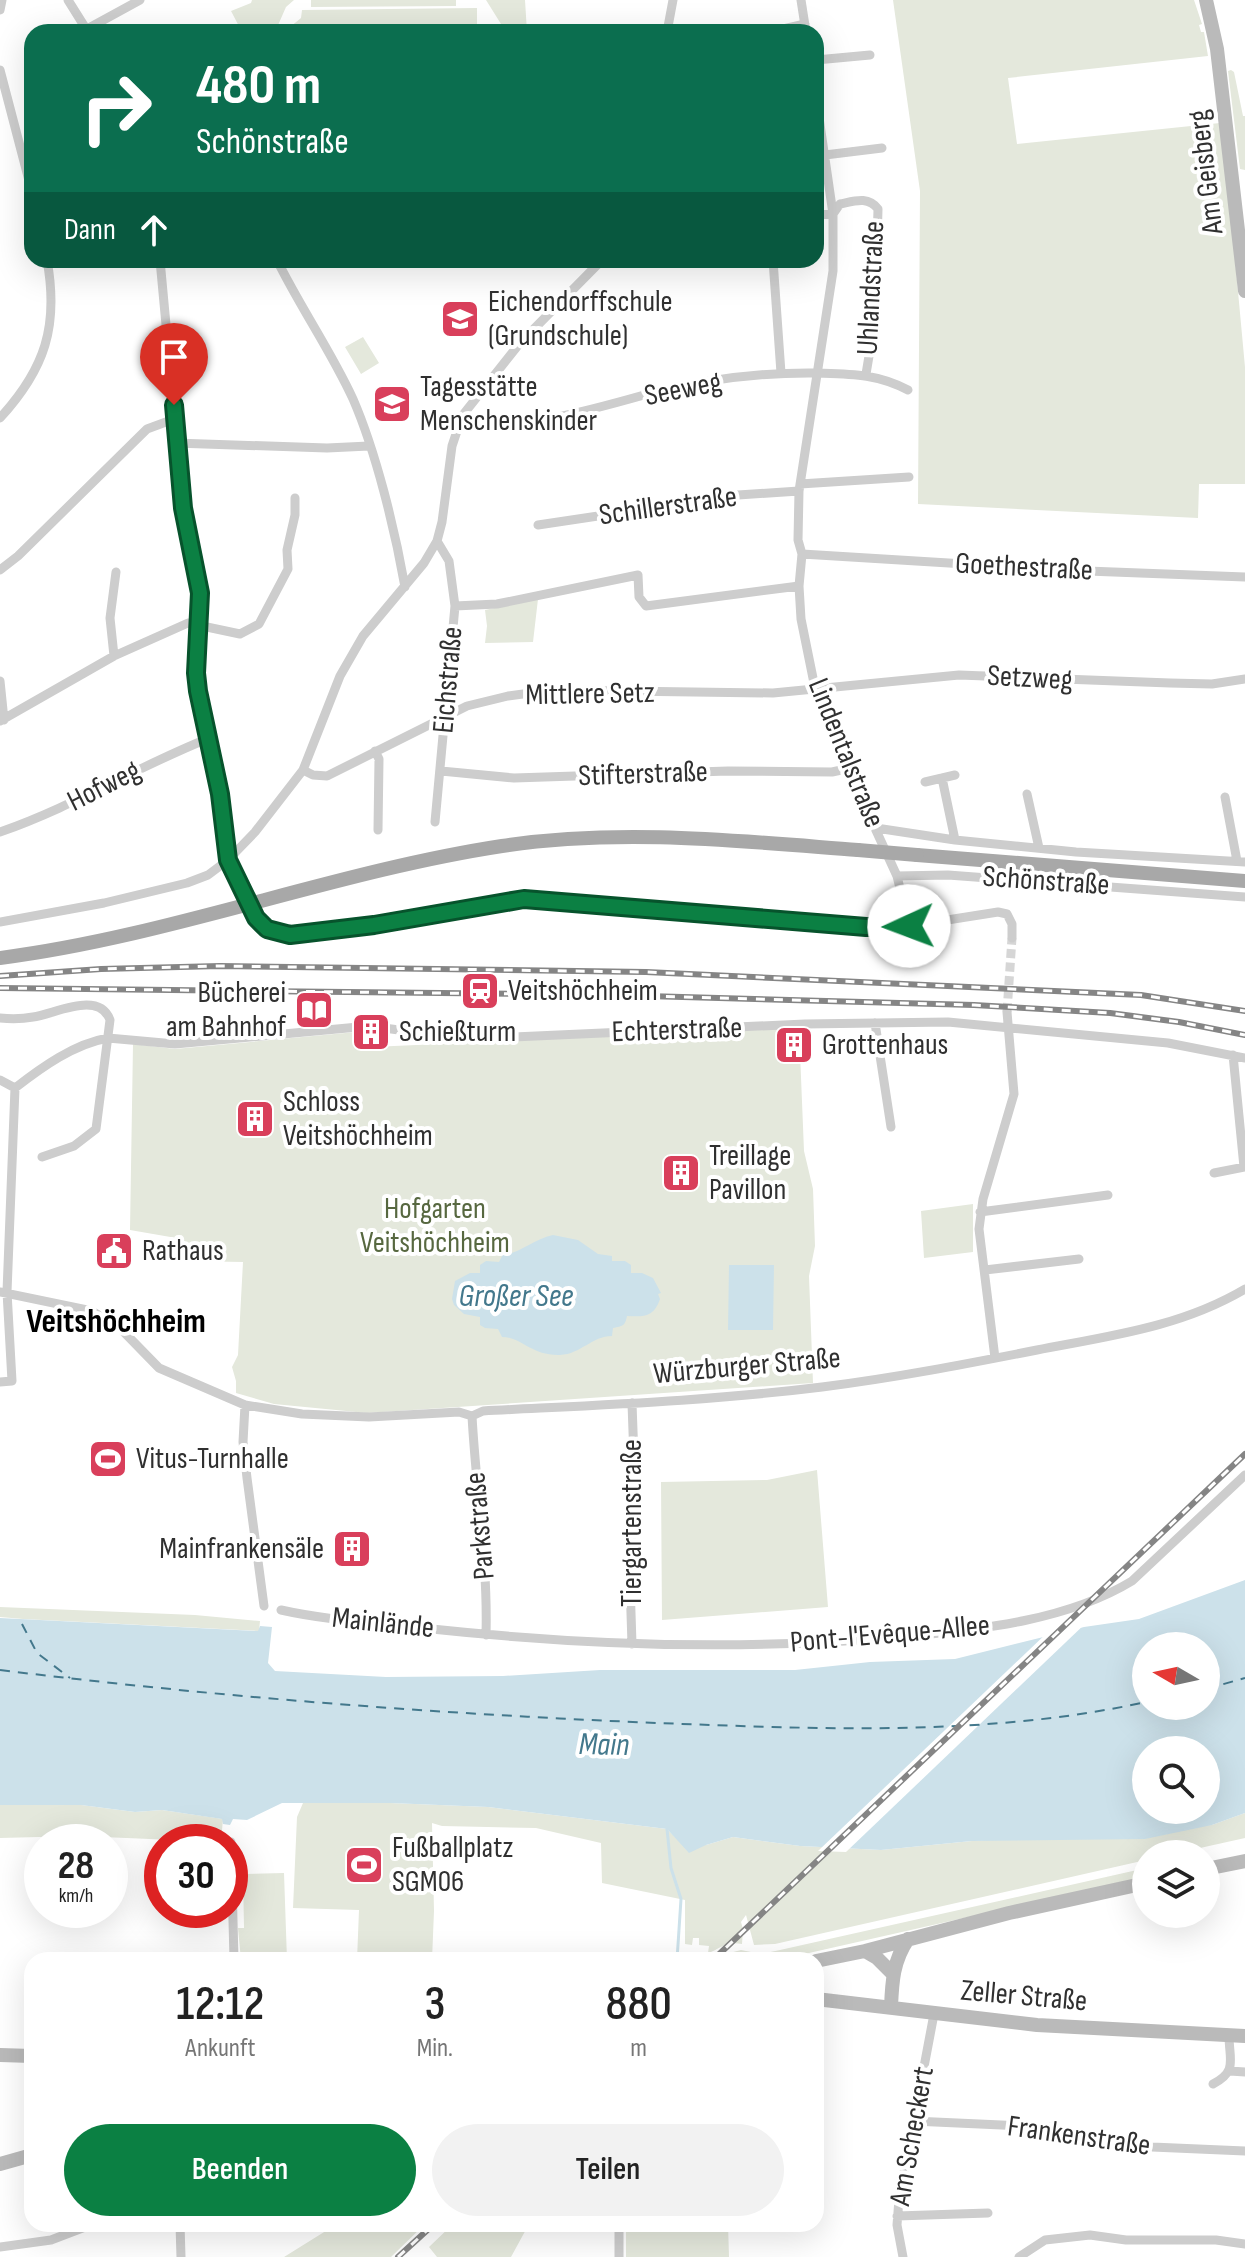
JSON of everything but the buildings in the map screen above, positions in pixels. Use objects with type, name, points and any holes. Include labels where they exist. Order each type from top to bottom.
[{"type":"main road","points":[[0,958],[95,943],[300,889],[435,858],[564,840],[631,837],[710,839],[1245,881]]},
{"type":"street","points":[[0,10],[2,0]]},
{"type":"street","points":[[68,0],[83,24]]},
{"type":"street","points":[[98,24],[140,0]]},
{"type":"street","points":[[668,24],[673,0]]},
{"type":"street","points":[[801,0],[804,24]]},
{"type":"street","name":"Am Geisberg","points":[[1206,0],[1217,49],[1245,291]]},
{"type":"street","points":[[824,59],[870,55]]},
{"type":"street","points":[[0,70],[24,162]]},
{"type":"street","points":[[825,155],[882,148]]},
{"type":"street","name":"Lindentalstraße","points":[[824,149],[835,242],[800,488],[801,619],[815,688],[846,769],[897,876]]},
{"type":"street","name":"Uhlandstraße","points":[[833,214],[840,204],[865,200],[878,209],[875,320],[866,374]]},
{"type":"street","points":[[824,215],[833,214]]},
{"type":"street","points":[[0,418],[30,379],[49,338],[51,284],[48,268]]},
{"type":"street","name":"Schönstraße","points":[[161,268],[175,443],[183,508],[200,593],[196,673],[220,794],[228,860],[256,918],[267,929],[290,935],[374,925],[524,899],[866,927],[909,926],[998,912],[1007,914],[1012,924],[1012,938]]},
{"type":"street","points":[[282,268],[322,337],[354,402],[374,458],[405,587]]},
{"type":"street","points":[[0,922],[104,903],[187,883],[208,875],[228,860],[255,832],[303,770],[340,676],[363,636],[424,563],[437,541],[452,446],[462,416],[520,343],[594,268]]},
{"type":"street","points":[[774,268],[781,373]]},
{"type":"street","name":"Seeweg","points":[[458,426],[522,422],[610,406],[695,384],[781,373],[866,374],[889,380],[908,390]]},
{"type":"street","points":[[0,570],[147,429],[174,419]]},
{"type":"street","points":[[175,443],[327,448],[369,446]]},
{"type":"street","points":[[800,488],[909,477]]},
{"type":"street","name":"Schillerstraße","points":[[538,525],[800,488]]},
{"type":"street","points":[[0,681],[2,720],[114,656],[188,623],[240,634],[259,624],[288,569],[287,550],[295,515],[295,498]]},
{"type":"street","name":"Eichstraße","points":[[435,822],[455,606],[449,561],[437,541]]},
{"type":"street","name":"Goethestraße","points":[[802,554],[1061,570],[1245,577]]},
{"type":"street","points":[[114,656],[110,618],[116,572]]},
{"type":"street","points":[[455,606],[497,604],[638,575],[639,597],[646,606],[799,586]]},
{"type":"street","name":"Setzweg","points":[[815,688],[959,675],[1212,684],[1245,679]]},
{"type":"street","name":"Mittlere Setz","points":[[303,770],[313,775],[327,776],[445,715],[508,696],[552,690],[760,694],[815,688]]},
{"type":"street","name":"Hofweg","points":[[0,832],[37,819],[207,739]]},
{"type":"street","points":[[375,751],[379,759],[378,830]]},
{"type":"street","name":"Stifterstraße","points":[[441,771],[526,778],[728,771],[832,772],[846,769]]},
{"type":"street","points":[[925,782],[955,775]]},
{"type":"street","points":[[942,778],[955,840]]},
{"type":"street","points":[[1027,794],[1039,848]]},
{"type":"street","points":[[876,828],[1039,848],[1241,862],[1225,797]]},
{"type":"street","name":"Schönstraße","points":[[897,876],[948,875],[1245,897]]},
{"type":"street","points":[[897,876],[909,926]]},
{"type":"street","points":[[0,1018],[33,1017],[87,1005],[99,1006],[106,1011],[110,1020],[96,1129],[74,1146],[42,1157]]},
{"type":"street","points":[[995,1358],[979,1229],[980,1212],[1014,1094],[1007,1012]]},
{"type":"street","name":"Echterstraße","points":[[108,1038],[175,1044],[369,1026],[466,1039],[948,1022],[1168,1043],[1245,1058]]},
{"type":"street","points":[[875,1023],[891,1127]]},
{"type":"street","points":[[0,1382],[12,1381],[4,1292],[15,1088],[43,1066],[97,1040],[108,1038]]},
{"type":"street","points":[[1214,1173],[1244,1167],[1233,1055]]},
{"type":"street","points":[[0,1080],[15,1088]]},
{"type":"street","points":[[980,1212],[1108,1195]]},
{"type":"street","points":[[985,1270],[1079,1259]]},
{"type":"street","name":"Würzburger Straße","points":[[4,1292],[92,1311],[119,1327],[159,1368],[245,1405],[302,1414],[369,1417],[459,1412],[472,1416],[483,1411],[818,1388],[995,1358],[1183,1319],[1245,1289]]},
{"type":"street","name":"Tiergartenstraße","points":[[632,1403],[636,1515],[629,1552],[632,1644]]},
{"type":"street","points":[[245,1405],[244,1454],[264,1606]]},
{"type":"street","name":"Parkstraße","points":[[472,1416],[475,1484],[486,1580],[486,1635]]},
{"type":"street","name":"Pont-l'Evêque-Allee","points":[[486,1635],[632,1644],[822,1644],[974,1629],[1080,1605],[1132,1581],[1245,1475]]},
{"type":"street","name":"Mainlände","points":[[281,1610],[486,1635]]},
{"type":"street","points":[[1220,1866],[1245,1861]]},
{"type":"street","points":[[824,1959],[1132,1886]]},
{"type":"street","points":[[233,1928],[234,1952]]},
{"type":"street","points":[[891,2007],[892,1973],[908,1939]]},
{"type":"street","points":[[865,1951],[892,1973]]},
{"type":"street","name":"Zeller Straße","points":[[824,2000],[1037,2025],[1245,2036]]},
{"type":"street","name":"Am Scheckert","points":[[903,2257],[897,2216],[934,2014]]},
{"type":"street","points":[[1213,2084],[1230,2071],[1229,2035]]},
{"type":"street","points":[[0,2055],[24,2056]]},
{"type":"street","points":[[1230,2071],[1245,2072]]},
{"type":"street","name":"Frankenstraße","points":[[913,2121],[1049,2127],[1152,2147],[1245,2151]]},
{"type":"street","points":[[0,2164],[24,2157]]},
{"type":"street","points":[[897,2216],[988,2213]]},
{"type":"street","points":[[0,2247],[51,2240],[72,2232]]},
{"type":"street","points":[[180,2232],[181,2257]]},
{"type":"street","points":[[619,2232],[619,2257]]},
{"type":"street","points":[[1019,2257],[1045,2240],[1090,2235],[1126,2240],[1216,2240],[1245,2244]]},
{"type":"green space","points":[[252,0],[294,0],[286,7],[279,24],[238,24],[231,11]]},
{"type":"green space","points":[[311,0],[456,0],[456,6],[311,7]]},
{"type":"green space","points":[[486,0],[525,0],[526,24],[501,24]]},
{"type":"green space","points":[[893,0],[1194,0],[1208,56],[1008,78],[1017,144],[1220,123],[1245,367],[1245,484],[1199,484],[1198,518],[918,504],[920,191]]},
{"type":"green space","points":[[477,8],[477,24],[294,24],[301,18],[302,10]]},
{"type":"green space","points":[[1231,70],[1245,116],[1245,170],[1240,169],[1228,71]]},
{"type":"green space","points":[[363,337],[379,363],[361,374],[345,347]]},
{"type":"green space","points":[[538,599],[533,642],[485,643],[485,610]]},
{"type":"green space","name":"Hofgarten Veitshöchheim","points":[[799,1028],[804,1151],[813,1189],[815,1246],[809,1276],[813,1383],[367,1413],[274,1404],[236,1393],[232,1367],[238,1355],[243,1262],[184,1261],[182,1239],[130,1230],[133,1044],[175,1049],[367,1031],[371,1035],[372,1047]]},
{"type":"green space","points":[[973,1204],[973,1252],[924,1258],[921,1211]]},
{"type":"green space","points":[[817,1470],[828,1607],[662,1620],[661,1482],[767,1480]]},
{"type":"green space","points":[[0,1607],[195,1615],[260,1621],[259,1631],[23,1619],[0,1617]]},
{"type":"green space","points":[[303,1803],[488,1807],[667,1829],[679,1841],[706,1845],[733,1837],[800,1846],[881,1850],[1212,1825],[1245,1813],[1245,1838],[1220,1844],[1220,1840],[1132,1840],[1132,1863],[775,1944],[754,1945],[746,1915],[741,1922],[742,1944],[730,1944],[710,1952],[709,1946],[699,1945],[699,1938],[693,1938],[692,1945],[685,1944],[685,1900],[602,1883],[601,1843],[536,1828],[442,1826],[432,1823],[432,1952],[357,1952],[359,1910],[293,1908],[297,1817]]},
{"type":"green space","points":[[0,1805],[81,1805],[135,1812],[162,1810],[223,1819],[223,1824],[144,1824],[144,1839],[128,1838],[128,1824],[24,1824],[24,1837],[0,1838]]},
{"type":"green space","points":[[1132,1871],[1132,1880],[813,1952],[770,1952]]},
{"type":"green space","points":[[284,1873],[287,1952],[240,1952],[238,1928],[248,1928],[248,1874]]},
{"type":"green space","points":[[324,2232],[417,2232],[391,2257],[284,2257]]},
{"type":"green space","points":[[445,2232],[525,2232],[511,2257],[437,2257],[429,2247]]},
{"type":"green space","points":[[626,2232],[728,2232],[729,2257],[626,2257]]},
{"type":"water","name":"Großer See","points":[[553,1235],[578,1240],[598,1254],[612,1256],[612,1261],[625,1261],[631,1265],[631,1273],[642,1273],[653,1278],[661,1293],[658,1294],[660,1299],[655,1309],[643,1316],[627,1316],[623,1325],[613,1328],[612,1336],[598,1339],[574,1352],[550,1355],[502,1337],[498,1329],[480,1325],[480,1317],[464,1314],[454,1305],[455,1281],[470,1273],[480,1273],[480,1265],[486,1261],[499,1262],[503,1254]]},
{"type":"water","points":[[729,1265],[774,1265],[773,1330],[728,1330]]},
{"type":"water","name":"Main","points":[[1245,1580],[1245,1813],[1220,1822],[1220,1736],[1132,1736],[1132,1824],[1215,1824],[1145,1839],[972,1841],[881,1850],[800,1846],[733,1837],[689,1853],[667,1829],[488,1807],[282,1803],[247,1820],[233,1819],[230,1824],[223,1824],[222,1819],[162,1810],[135,1812],[81,1805],[0,1805],[0,1618],[258,1631],[260,1626],[272,1627],[268,1663],[275,1671],[386,1677],[503,1676],[600,1670],[795,1670],[870,1662],[955,1659],[1084,1627],[1139,1619]]},
{"type":"pier","points":[[1087,1622],[846,1852],[818,1851],[1049,1631]]},
{"type":"waterway","points":[[667,1829],[671,1868],[681,1899],[678,1952]]},
{"type":"ferry route","points":[[22,1624],[37,1653],[70,1678]]},
{"type":"ferry route","points":[[0,1670],[246,1696],[411,1709],[780,1727],[964,1726],[1025,1721],[1132,1705]]},
{"type":"ferry route","points":[[1220,1685],[1245,1678]]},
{"type":"tunnel","points":[[1007,1012],[1012,938]]},
{"type":"railway","points":[[0,976],[101,969],[220,966],[646,972],[1141,995],[1245,1011]]},
{"type":"railway","points":[[0,988],[610,995],[974,1005],[1110,1013],[1245,1035]]},
{"type":"railway","points":[[721,1952],[1245,1454]]},
{"type":"railway","points":[[398,2257],[425,2232]]},
{"type":"place","name":"Eichendorffschule (Grundschule)","points":[[460,319]]},
{"type":"place","name":"Tagesstätte Menschenskinder","points":[[392,404]]},
{"type":"place","name":"Veitshöchheim","points":[[480,991]]},
{"type":"place","name":"Bücherei am Bahnhof","points":[[314,1010]]},
{"type":"place","name":"Schießturm","points":[[371,1032]]},
{"type":"place","name":"Grottenhaus","points":[[794,1045]]},
{"type":"place","name":"Schloss Veitshöchheim","points":[[255,1119]]},
{"type":"place","name":"Treillage Pavillon","points":[[681,1173]]},
{"type":"place","name":"Rathaus","points":[[114,1251]]},
{"type":"place","name":"Vitus-Turnhalle","points":[[108,1459]]},
{"type":"place","name":"Mainfrankensäle","points":[[352,1549]]},
{"type":"place","name":"Fußballplatz SGM06","points":[[364,1865]]},
{"type":"district","name":"Veitshöchheim","points":[[116,1321]]},
{"type":"route","points":[[174,405],[183,508],[200,593],[198,691],[220,794],[228,860],[256,918],[267,929],[290,935],[374,925],[524,899],[866,927],[909,926]]}]
